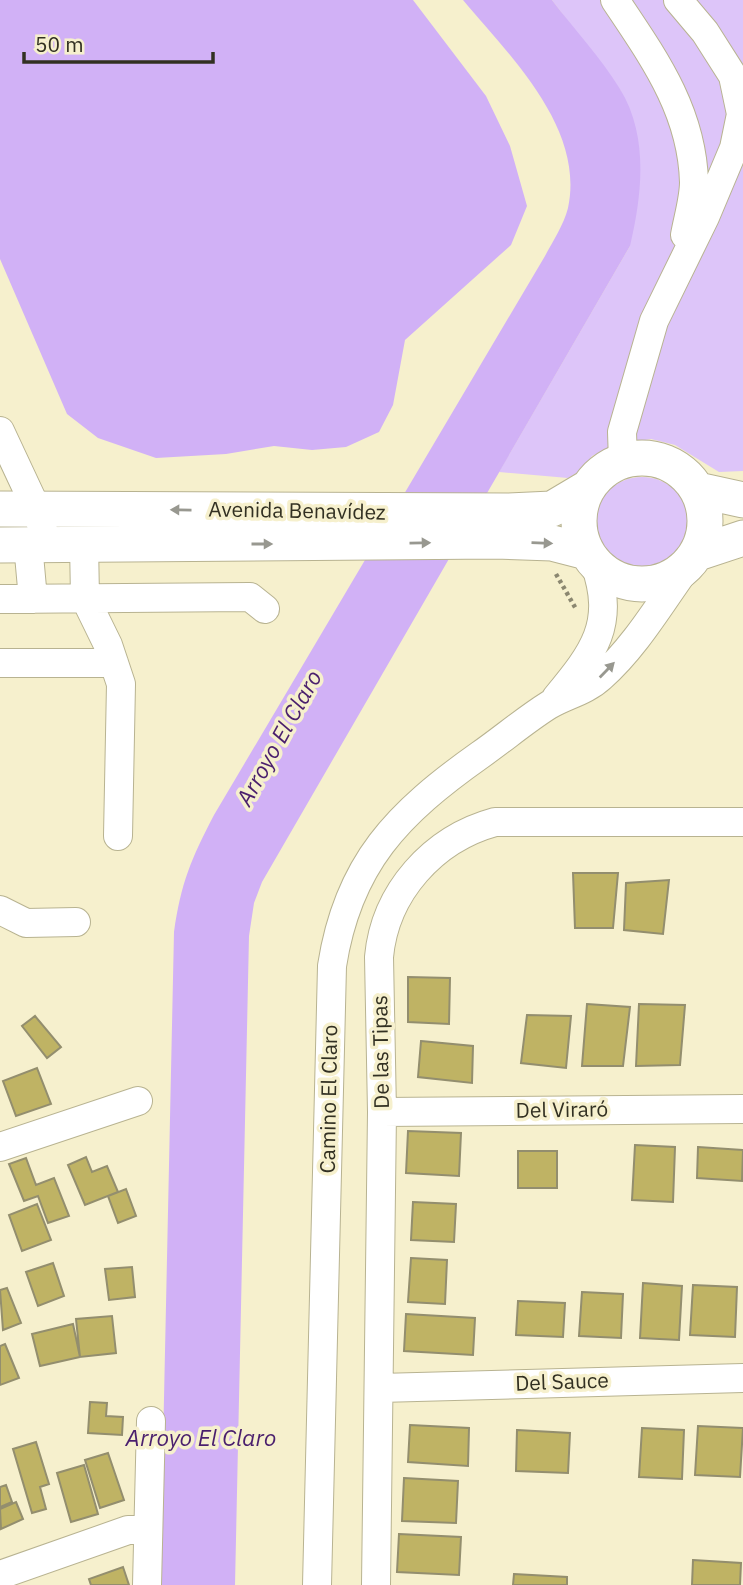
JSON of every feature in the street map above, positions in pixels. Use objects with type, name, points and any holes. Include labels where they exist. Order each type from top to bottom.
[{"type":"main road","points":[[692,560],[706,533],[705,511],[698,490],[684,473],[666,462],[644,458],[623,460],[603,471],[589,486],[580,508],[579,530],[591,558],[611,577],[630,584],[650,585],[670,579],[692,560],[743,538]]},
{"type":"main road","name":"Avenida Benavídez","points":[[25,544],[352,545],[502,526],[552,509],[589,486]]},
{"type":"main road","points":[[698,490],[743,500]]},
{"type":"main road","name":"Avenida Benavídez","points":[[0,509],[372,512],[502,526],[591,558]]},
{"type":"street","points":[[615,0],[668,79],[689,134],[694,184],[678,273]]},
{"type":"street","points":[[623,460],[622,432],[654,321],[734,148],[742,110],[733,76],[705,32],[678,0]]},
{"type":"street","points":[[1,437],[36,508],[25,544],[33,599]]},
{"type":"street","points":[[84,543],[85,598],[121,684],[118,836]]},
{"type":"street","name":"Camino El Claro","points":[[550,705],[589,654],[599,632],[605,592],[591,558]]},
{"type":"street","name":"Camino El Claro","points":[[317,1585],[332,966],[341,919],[368,860],[397,821],[438,785],[550,705],[601,677],[642,630],[692,560]]},
{"type":"street","points":[[0,599],[250,597],[265,609]]},
{"type":"street","points":[[0,663],[114,663]]},
{"type":"street","name":"De las Tipas","points":[[376,1585],[380,1388],[381,935],[401,893],[433,853],[472,828],[495,822],[743,822]]},
{"type":"street","points":[[0,910],[26,923],[76,922]]},
{"type":"street","points":[[0,1147],[138,1101]]},
{"type":"street","name":"Del Viraró","points":[[382,1112],[743,1108]]},
{"type":"street","name":"Del Sauce","points":[[380,1388],[743,1378]]},
{"type":"street","points":[[147,1585],[151,1420]]},
{"type":"street","points":[[0,1575],[128,1531],[148,1530]]},
{"type":"path","points":[[552,570],[581,614]]},
{"type":"shaded area","points":[[552,0],[743,0],[743,471],[719,472],[675,445],[651,439],[616,445],[592,456],[582,470],[568,478],[499,472],[630,246],[621,91]]},
{"type":"shaded area","points":[[642,477],[661,481],[676,492],[687,507],[691,526],[687,545],[676,560],[661,571],[642,575],[623,571],[608,560],[597,545],[593,526],[597,507],[608,492],[623,481]]},
{"type":"water","points":[[0,0],[413,0],[486,96],[510,146],[527,206],[511,245],[405,340],[393,405],[379,432],[346,447],[312,450],[274,446],[226,454],[156,458],[98,438],[67,414],[0,259]]},
{"type":"water","name":"Arroyo El Claro","points":[[463,0],[552,0],[604,66],[629,107],[639,146],[638,207],[630,246],[262,882],[254,903],[249,936],[235,1585],[160,1585],[174,932],[184,885],[193,858],[214,815],[545,256],[568,208],[570,178],[565,150],[555,122],[521,69]]},
{"type":"building","points":[[573,873],[618,873],[613,928],[575,928]]},
{"type":"building","points":[[669,880],[663,934],[624,930],[626,883]]},
{"type":"building","points":[[408,977],[450,978],[449,1024],[408,1022]]},
{"type":"building","points":[[587,1004],[630,1007],[623,1066],[582,1066]]},
{"type":"building","points":[[639,1004],[685,1005],[680,1065],[636,1066]]},
{"type":"building","points":[[527,1015],[571,1016],[566,1068],[521,1063]]},
{"type":"building","points":[[35,1016],[61,1047],[47,1058],[22,1026]]},
{"type":"building","points":[[421,1041],[473,1046],[472,1083],[418,1077]]},
{"type":"building","points":[[37,1068],[51,1104],[16,1116],[3,1081]]},
{"type":"building","points":[[408,1131],[461,1133],[459,1176],[406,1173]]},
{"type":"building","points":[[635,1145],[675,1147],[673,1202],[632,1200]]},
{"type":"building","points":[[698,1147],[743,1150],[742,1181],[697,1178]]},
{"type":"building","points":[[518,1151],[557,1151],[557,1188],[518,1188]]},
{"type":"building","points":[[86,1157],[92,1172],[107,1166],[118,1192],[85,1205],[68,1165]]},
{"type":"building","points":[[26,1158],[36,1185],[54,1178],[69,1216],[48,1223],[38,1196],[24,1201],[9,1164]]},
{"type":"building","points":[[126,1189],[136,1216],[118,1223],[108,1196]]},
{"type":"building","points":[[413,1202],[456,1204],[454,1242],[411,1240]]},
{"type":"building","points":[[37,1204],[51,1240],[22,1251],[9,1215]]},
{"type":"building","points":[[411,1258],[447,1260],[445,1304],[408,1302]]},
{"type":"building","points":[[53,1263],[64,1296],[38,1306],[26,1272]]},
{"type":"building","points":[[132,1267],[135,1297],[109,1300],[105,1269]]},
{"type":"building","points":[[643,1283],[682,1286],[679,1340],[640,1338]]},
{"type":"building","points":[[693,1285],[737,1287],[735,1337],[690,1335]]},
{"type":"building","points":[[7,1288],[21,1323],[3,1330],[0,1290]]},
{"type":"building","points":[[582,1292],[623,1294],[621,1338],[579,1336]]},
{"type":"building","points":[[518,1301],[565,1303],[563,1337],[516,1335]]},
{"type":"building","points":[[406,1314],[475,1318],[473,1355],[404,1351]]},
{"type":"building","points":[[112,1316],[116,1353],[80,1357],[76,1319]]},
{"type":"building","points":[[73,1324],[80,1357],[40,1366],[32,1334]]},
{"type":"building","points":[[5,1344],[19,1378],[0,1385],[0,1346]]},
{"type":"building","points":[[90,1402],[107,1403],[106,1416],[123,1417],[122,1435],[88,1433]]},
{"type":"building","points":[[410,1425],[469,1428],[468,1466],[408,1462]]},
{"type":"building","points":[[698,1426],[743,1428],[740,1477],[695,1475]]},
{"type":"building","points":[[642,1428],[684,1430],[682,1479],[639,1477]]},
{"type":"building","points":[[517,1430],[570,1433],[568,1473],[516,1471]]},
{"type":"building","points":[[36,1442],[49,1484],[40,1487],[46,1509],[32,1513],[13,1449]]},
{"type":"building","points":[[108,1453],[124,1500],[100,1508],[85,1460]]},
{"type":"building","points":[[84,1465],[98,1514],[71,1522],[57,1473]]},
{"type":"building","points":[[404,1478],[458,1481],[456,1523],[402,1521]]},
{"type":"building","points":[[6,1485],[12,1502],[0,1507],[0,1487]]},
{"type":"building","points":[[16,1502],[23,1519],[1,1529],[0,1509]]},
{"type":"building","points":[[399,1534],[461,1537],[459,1575],[397,1572]]},
{"type":"building","points":[[693,1560],[741,1563],[740,1585],[692,1585]]},
{"type":"building","points":[[123,1567],[129,1585],[91,1585],[89,1579]]},
{"type":"building","points":[[514,1574],[567,1577],[567,1585],[513,1585]]}]
